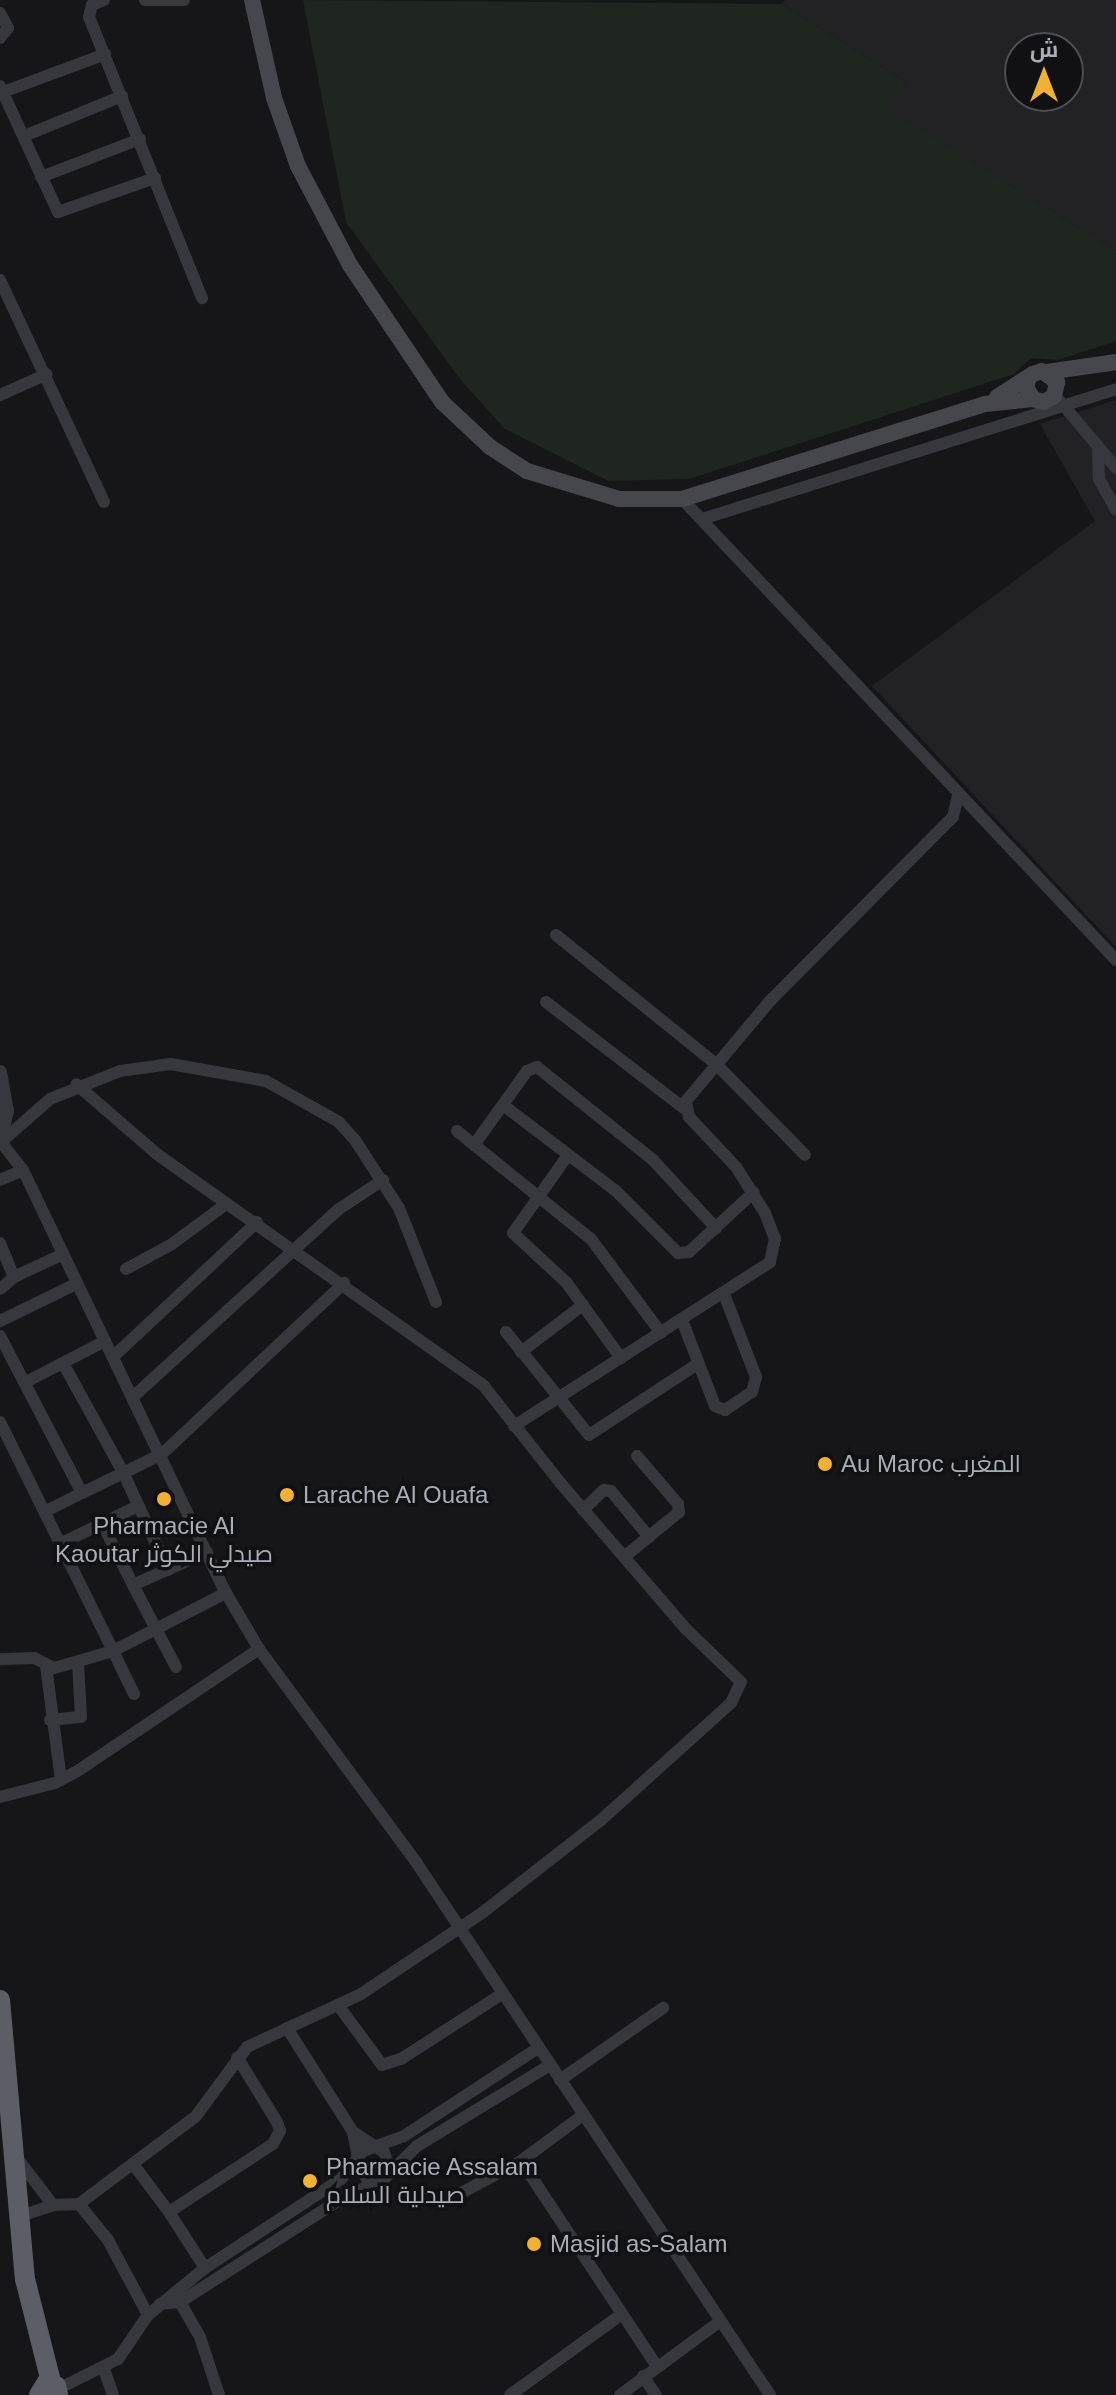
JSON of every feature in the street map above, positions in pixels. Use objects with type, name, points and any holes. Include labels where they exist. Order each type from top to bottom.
[{"type":"highway","points":[[0,2000],[30,2311],[51,2391]]},
{"type":"highway","points":[[0,2121],[14,2282],[51,2391]]},
{"type":"main road","points":[[252,0],[274,98],[316,207],[412,363],[442,402],[490,447],[527,471],[619,499],[682,499],[985,404],[1033,399],[1044,402],[1059,397],[1097,368]]},
{"type":"main road","points":[[985,404],[1029,377],[1047,372],[1097,368],[1116,362]]},
{"type":"main road","points":[[1047,372],[1057,382],[1059,397]]},
{"type":"main road","points":[[1029,377],[1027,391],[1033,399]]},
{"type":"street","points":[[104,0],[92,5],[89,17],[202,298]]},
{"type":"street","points":[[145,0],[184,0]]},
{"type":"street","points":[[0,13],[8,28],[0,38]]},
{"type":"street","points":[[105,54],[2,89],[54,206],[63,213],[155,178]]},
{"type":"street","points":[[24,136],[122,96]]},
{"type":"street","points":[[41,177],[140,139]]},
{"type":"street","points":[[0,280],[47,374],[104,502]]},
{"type":"street","points":[[0,395],[47,374]]},
{"type":"street","points":[[702,519],[1059,397],[1116,389]]},
{"type":"street","points":[[1059,397],[1098,451],[1116,468]]},
{"type":"street","points":[[1098,451],[1099,479],[1116,510]]},
{"type":"street","points":[[682,499],[1116,960]]},
{"type":"street","points":[[686,1110],[688,1097],[770,1001],[953,817],[958,795]]},
{"type":"street","points":[[556,935],[716,1064],[805,1155]]},
{"type":"street","points":[[514,1426],[761,1271],[775,1251],[774,1233],[754,1192],[686,1110],[546,1002]]},
{"type":"street","points":[[0,1143],[50,1099],[76,1084],[148,1064],[171,1064],[266,1081],[339,1122],[383,1180],[436,1302]]},
{"type":"street","points":[[474,1145],[529,1069],[540,1069],[653,1160],[716,1228]]},
{"type":"street","points":[[0,1072],[7,1110],[0,1143]]},
{"type":"street","points":[[20,2216],[53,2205],[79,2204],[208,2104],[237,2057],[406,1966],[458,1928],[601,1820],[740,1691],[741,1682],[583,1510],[476,1378],[158,1155],[76,1084]]},
{"type":"street","points":[[503,1105],[616,1191],[678,1253],[689,1252],[754,1192]]},
{"type":"street","points":[[457,1131],[591,1239],[661,1333]]},
{"type":"street","points":[[0,1143],[23,1170],[76,1284],[162,1454],[226,1593],[259,1649],[416,1862],[768,2394]]},
{"type":"street","points":[[568,1155],[514,1227],[514,1236],[556,1270],[621,1358]]},
{"type":"street","points":[[0,1180],[23,1170]]},
{"type":"street","points":[[134,1396],[297,1251],[339,1209],[383,1180]]},
{"type":"street","points":[[126,1269],[172,1244],[226,1204]]},
{"type":"street","points":[[114,1356],[257,1222]]},
{"type":"street","points":[[0,1243],[14,1277]]},
{"type":"street","points":[[0,1289],[14,1277],[63,1254]]},
{"type":"street","points":[[46,1511],[162,1454],[344,1283]]},
{"type":"street","points":[[0,1321],[76,1284]]},
{"type":"street","points":[[682,1320],[720,1409],[755,1387],[755,1372],[724,1294]]},
{"type":"street","points":[[521,1352],[583,1305]]},
{"type":"street","points":[[506,1332],[589,1435],[699,1363]]},
{"type":"street","points":[[0,1336],[82,1493]]},
{"type":"street","points":[[26,1382],[105,1341]]},
{"type":"street","points":[[63,1363],[123,1472],[168,1570]]},
{"type":"street","points":[[0,1422],[134,1694]]},
{"type":"street","points":[[624,1557],[679,1512],[678,1504],[637,1456]]},
{"type":"street","points":[[583,1510],[604,1490],[611,1491],[649,1537]]},
{"type":"street","points":[[62,1543],[138,1506]]},
{"type":"street","points":[[102,1523],[176,1667]]},
{"type":"street","points":[[133,1585],[207,1552]]},
{"type":"street","points":[[0,1659],[34,1658],[46,1666],[78,1664],[113,1651],[226,1593]]},
{"type":"street","points":[[0,1797],[61,1780],[259,1649]]},
{"type":"street","points":[[50,1720],[81,1717],[78,1664]]},
{"type":"street","points":[[46,1666],[50,1720],[61,1780]]},
{"type":"street","points":[[338,2005],[382,2065],[401,2059],[502,1994]]},
{"type":"street","points":[[560,2080],[663,2008]]},
{"type":"street","points":[[287,2028],[353,2132],[358,2159],[371,2185]]},
{"type":"street","points":[[177,2296],[205,2268],[341,2179],[358,2159],[377,2146],[404,2136],[538,2048]]},
{"type":"street","points":[[169,2212],[279,2135],[271,2110],[237,2057]]},
{"type":"street","points":[[51,2391],[104,2369],[123,2354],[148,2315],[160,2304],[391,2173],[417,2146],[550,2065]]},
{"type":"street","points":[[463,2192],[521,2161],[583,2115]]},
{"type":"street","points":[[353,2132],[377,2146],[391,2173]]},
{"type":"street","points":[[14,2153],[53,2205]]},
{"type":"street","points":[[521,2161],[656,2365]]},
{"type":"street","points":[[133,2164],[205,2268]]},
{"type":"street","points":[[79,2204],[108,2240],[148,2315]]},
{"type":"street","points":[[177,2296],[200,2337],[219,2395]]},
{"type":"street","points":[[510,2395],[622,2314]]},
{"type":"street","points":[[620,2395],[656,2365],[719,2322]]},
{"type":"street","points":[[104,2369],[113,2395]]},
{"type":"street","points":[[643,2376],[656,2395]]},
{"type":"shaded area","points":[[303,0],[782,4],[906,82],[887,109],[1116,251],[1116,341],[1058,360],[1031,358],[1014,374],[689,479],[608,481],[505,429],[460,379],[346,222]]},
{"type":"shaded area","points":[[785,0],[1116,0],[1116,251],[886,109],[906,82],[782,4]]},
{"type":"shaded area","points":[[1116,400],[1116,947],[872,686],[1095,521],[1040,424]]},
{"type":"place","name":"Au Maroc المغرب","points":[[825,1464]]},
{"type":"place","name":"Larache Al Ouafa","points":[[287,1495]]},
{"type":"place","name":"Pharmacie Al Kaoutar صيدلي الكوثر","points":[[164,1499]]},
{"type":"place","name":"Pharmacie Assalam صيدلية السلام","points":[[310,2181]]},
{"type":"place","name":"Masjid as-Salam","points":[[534,2244]]}]
